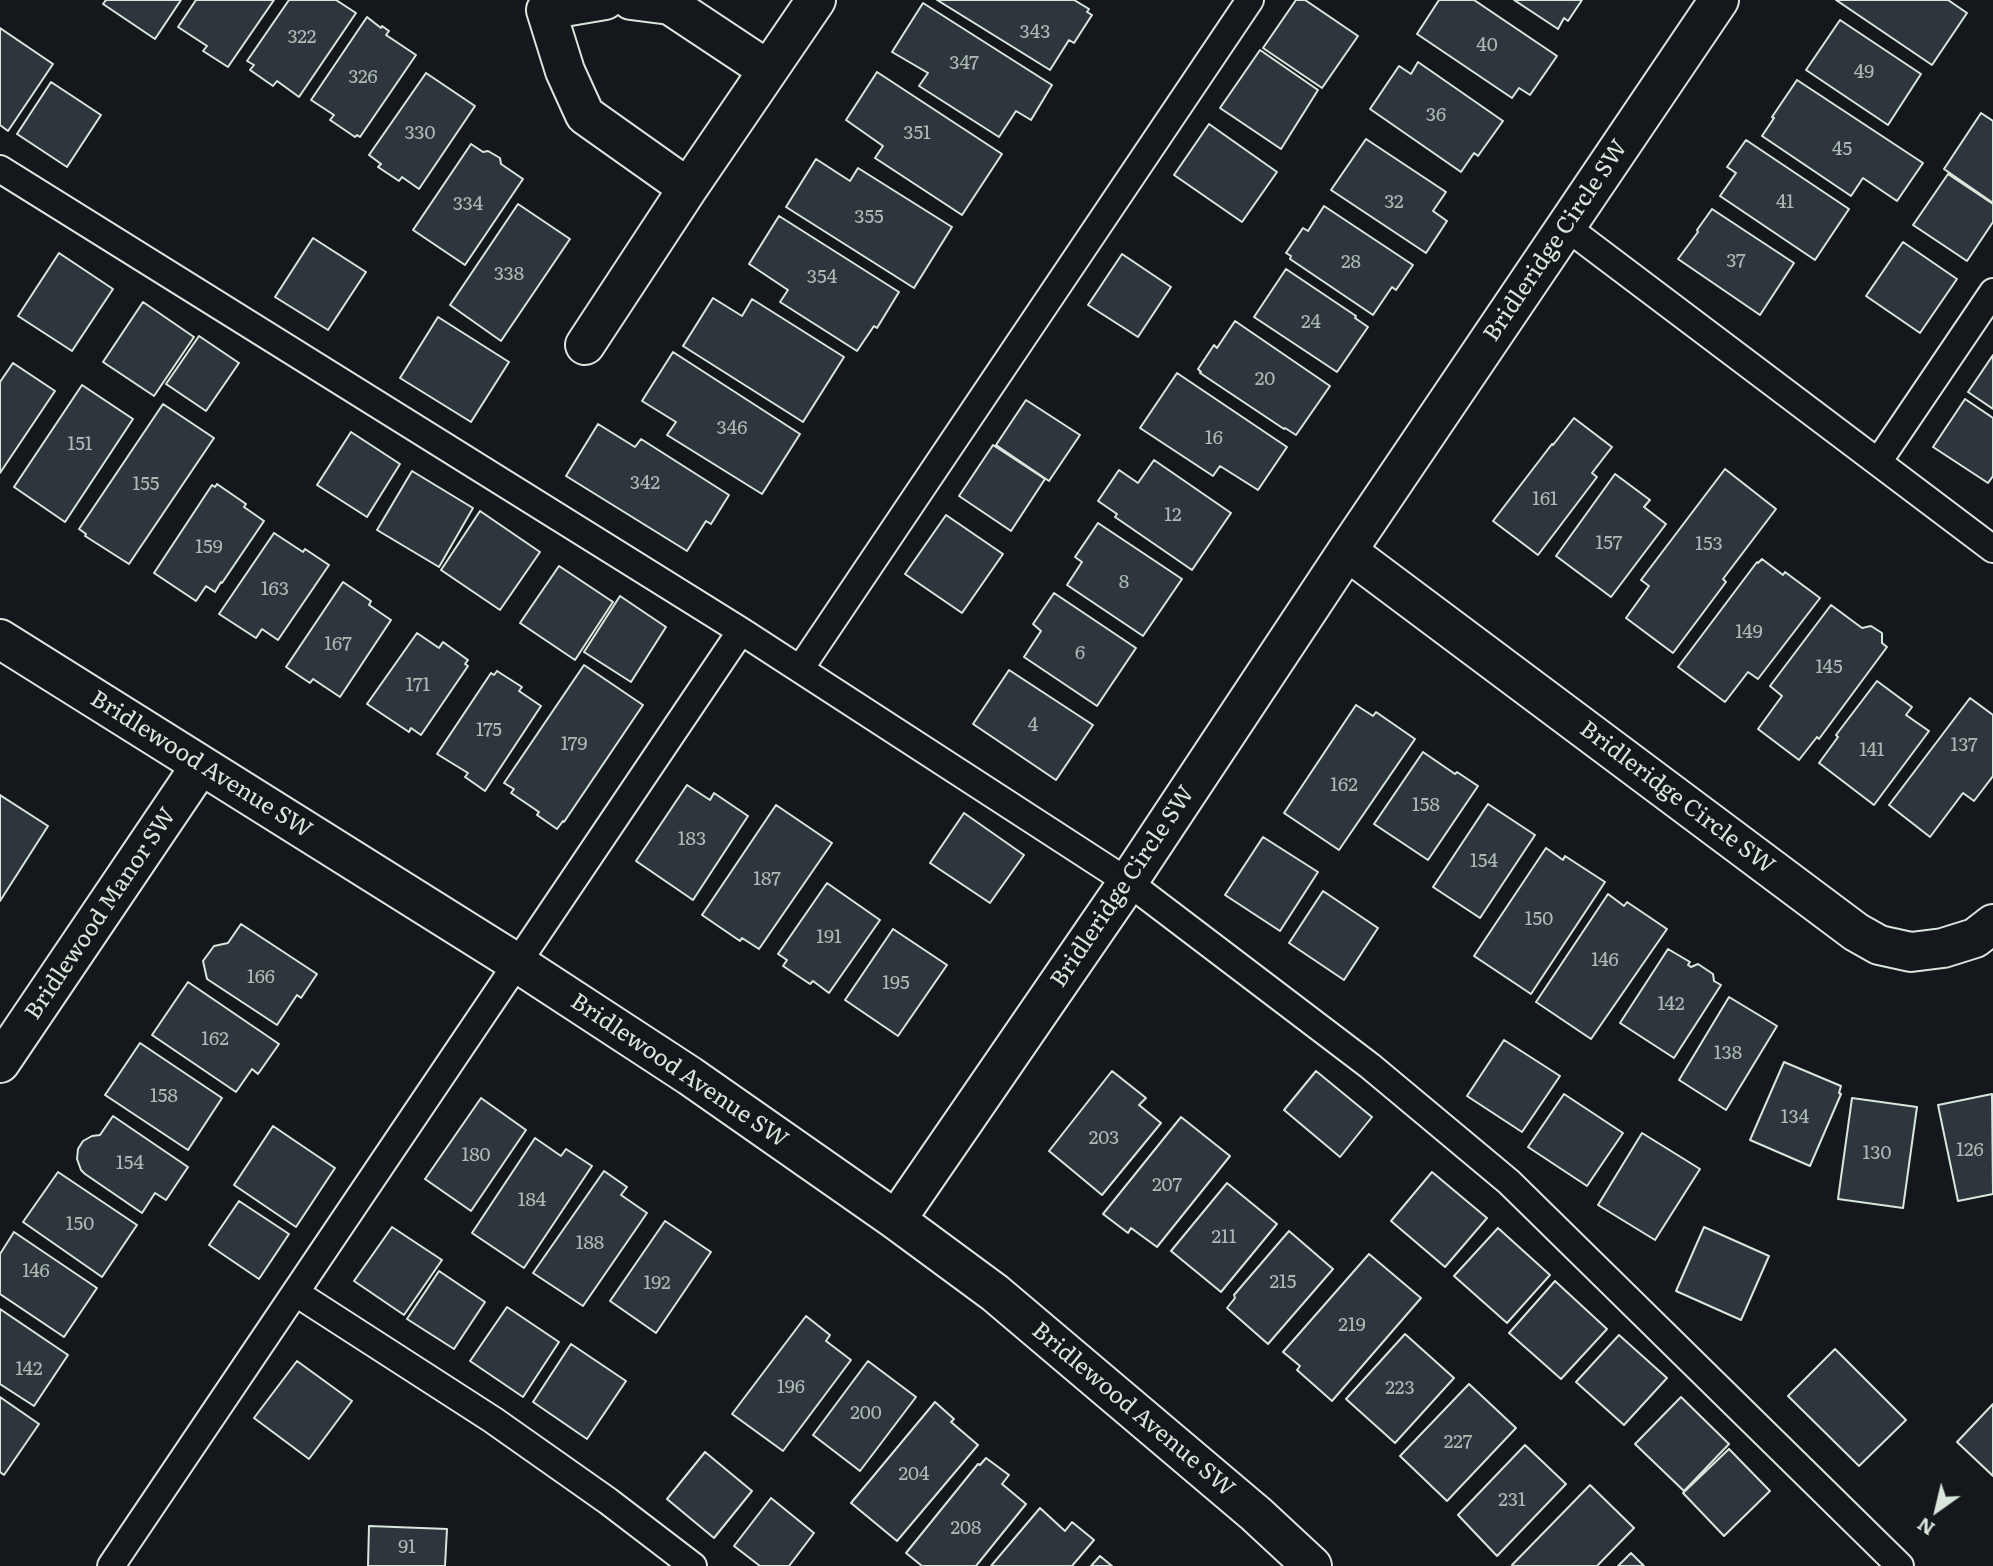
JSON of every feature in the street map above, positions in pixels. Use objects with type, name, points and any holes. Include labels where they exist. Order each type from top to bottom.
[{"type":"street","points":[[605,0],[538,5],[586,115],[688,188]]},
{"type":"street","points":[[631,0],[670,5],[768,71]]},
{"type":"street","points":[[585,345],[816,0]]},
{"type":"street","name":"Bridleridge Circle SW","points":[[896,1220],[1128,882],[1347,551],[1719,0]]},
{"type":"street","name":"Bridleridge Circle SW","points":[[1347,551],[1856,932],[1879,945],[1911,952],[1943,948],[1975,938],[1993,924]]},
{"type":"street","name":"Bridlewood Avenue SW","points":[[0,639],[517,963],[690,1076],[896,1220],[1005,1302],[1246,1505],[1312,1566]]},
{"type":"street","name":"Bridlewood Manor SW","points":[[0,1063],[201,765]]},
{"type":"lane","points":[[800,669],[1250,0]]},
{"type":"lane","points":[[0,169],[741,631],[1128,882],[1370,1066],[1509,1182],[1900,1566]]},
{"type":"lane","points":[[1565,226],[1993,549]]},
{"type":"lane","points":[[1878,463],[1993,292]]},
{"type":"lane","points":[[111,1566],[741,631]]},
{"type":"lane","points":[[296,1293],[493,1420],[608,1501],[693,1566]]},
{"type":"building","points":[[106,0],[181,0],[155,39],[103,4]]},
{"type":"building","points":[[196,0],[274,0],[228,67],[203,51],[207,46],[178,27]]},
{"type":"building","points":[[289,0],[336,0],[356,13],[299,97],[277,81],[273,86],[250,70],[254,65],[247,61]]},
{"type":"building","points":[[937,0],[1074,0],[1089,9],[1087,12],[1092,15],[1074,43],[1069,40],[1050,70]]},
{"type":"building","points":[[1296,0],[1305,0],[1358,36],[1322,88],[1263,48]]},
{"type":"building","points":[[1439,0],[1474,0],[1557,56],[1530,95],[1519,88],[1512,98],[1417,34]]},
{"type":"building","points":[[1514,0],[1582,0],[1568,21],[1564,18],[1558,29]]},
{"type":"building","points":[[1836,0],[1948,0],[1967,13],[1932,65]]},
{"type":"building","points":[[923,3],[1052,85],[1031,120],[1016,111],[999,137],[919,86],[928,73],[892,52]]},
{"type":"building","points":[[367,17],[389,31],[386,35],[416,55],[360,137],[355,137],[330,120],[334,115],[311,100]]},
{"type":"building","points":[[1840,20],[1921,74],[1888,125],[1806,70]]},
{"type":"building","points":[[0,28],[53,64],[8,131],[0,125]]},
{"type":"building","points":[[1260,50],[1318,90],[1281,149],[1220,108]]},
{"type":"building","points":[[1418,62],[1503,121],[1478,156],[1474,153],[1461,172],[1370,109],[1399,66],[1411,74]]},
{"type":"building","points":[[877,72],[1002,154],[962,215],[875,158],[883,146],[846,120]]},
{"type":"building","points":[[426,73],[475,106],[419,189],[402,177],[399,181],[378,167],[381,164],[369,155]]},
{"type":"building","points":[[1797,80],[1923,163],[1897,201],[1863,178],[1851,196],[1762,136]]},
{"type":"building","points":[[51,82],[101,115],[67,167],[17,134]]},
{"type":"building","points":[[1981,113],[1993,121],[1993,203],[1944,169]]},
{"type":"building","points":[[1209,124],[1277,172],[1242,222],[1174,175]]},
{"type":"building","points":[[1366,139],[1446,192],[1433,211],[1447,221],[1426,253],[1331,190]]},
{"type":"building","points":[[1746,140],[1849,209],[1815,260],[1720,196],[1736,173],[1727,167]]},
{"type":"building","points":[[471,144],[500,158],[501,164],[523,179],[465,265],[413,230]]},
{"type":"building","points":[[816,159],[850,181],[858,168],[952,227],[914,288],[786,207]]},
{"type":"building","points":[[1948,174],[1993,204],[1993,222],[1967,261],[1913,225]]},
{"type":"building","points":[[518,204],[570,239],[501,341],[450,305]]},
{"type":"building","points":[[1324,206],[1413,265],[1396,290],[1392,287],[1373,315],[1290,259],[1291,256],[1286,253],[1303,228],[1308,231]]},
{"type":"building","points":[[1712,209],[1794,263],[1760,315],[1678,259]]},
{"type":"building","points":[[779,216],[899,292],[877,328],[874,326],[857,351],[780,302],[788,290],[749,264]]},
{"type":"building","points":[[313,238],[366,272],[328,330],[275,297]]},
{"type":"building","points":[[1903,242],[1957,279],[1920,333],[1866,296]]},
{"type":"building","points":[[59,253],[113,289],[72,351],[18,316]]},
{"type":"building","points":[[1122,254],[1171,287],[1138,337],[1088,305]]},
{"type":"building","points":[[1286,269],[1368,327],[1337,372],[1254,317]]},
{"type":"building","points":[[713,298],[742,316],[752,299],[844,357],[803,422],[683,346]]},
{"type":"building","points":[[143,302],[194,337],[154,396],[103,362]]},
{"type":"building","points":[[438,317],[509,362],[471,422],[400,378]]},
{"type":"building","points":[[1235,321],[1330,386],[1296,435],[1200,373],[1198,369],[1214,345],[1217,348]]},
{"type":"building","points":[[199,336],[239,363],[206,411],[166,384]]},
{"type":"building","points":[[673,352],[800,434],[762,494],[667,435],[676,422],[642,401]]},
{"type":"building","points":[[1993,355],[1993,409],[1968,392]]},
{"type":"building","points":[[13,363],[55,391],[0,473],[0,382]]},
{"type":"building","points":[[1177,373],[1287,447],[1258,490],[1220,466],[1213,476],[1140,428]]},
{"type":"building","points":[[82,385],[133,419],[65,522],[14,487]]},
{"type":"building","points":[[1965,399],[1993,418],[1993,476],[1988,483],[1933,447]]},
{"type":"building","points":[[1026,400],[1080,435],[1049,481],[996,445]]},
{"type":"building","points":[[163,404],[214,438],[129,564],[85,536],[79,529]]},
{"type":"building","points":[[1574,418],[1612,447],[1592,473],[1597,477],[1538,555],[1493,521]]},
{"type":"building","points":[[598,424],[635,447],[641,439],[729,495],[711,524],[706,521],[687,551],[566,476]]},
{"type":"building","points":[[351,432],[400,464],[367,517],[317,485]]},
{"type":"building","points":[[993,445],[1045,479],[1011,531],[959,496]]},
{"type":"building","points":[[1154,460],[1231,513],[1192,570],[1115,517],[1117,514],[1098,501],[1119,470],[1138,483]]},
{"type":"building","points":[[1725,469],[1776,509],[1723,579],[1726,582],[1673,653],[1626,618],[1649,586],[1641,580]]},
{"type":"building","points":[[412,471],[473,508],[439,567],[377,530]]},
{"type":"building","points":[[1615,474],[1650,500],[1644,507],[1666,524],[1611,597],[1556,556]]},
{"type":"building","points":[[217,484],[246,504],[244,507],[264,521],[215,592],[206,586],[196,601],[154,573],[212,485],[215,487]]},
{"type":"building","points":[[480,511],[540,552],[500,610],[441,570]]},
{"type":"building","points":[[946,515],[1003,554],[962,613],[905,574]]},
{"type":"building","points":[[1098,523],[1182,579],[1143,636],[1067,585],[1082,562],[1075,557]]},
{"type":"building","points":[[274,533],[329,565],[278,640],[262,629],[256,638],[219,614]]},
{"type":"building","points":[[1762,559],[1820,598],[1758,679],[1748,672],[1725,702],[1678,667],[1757,562]]},
{"type":"building","points":[[559,566],[613,602],[575,660],[520,623]]},
{"type":"building","points":[[343,582],[371,601],[369,605],[391,620],[340,697],[313,679],[310,683],[286,667]]},
{"type":"building","points":[[1054,593],[1136,648],[1097,706],[1024,657],[1041,631],[1033,624]]},
{"type":"building","points":[[620,596],[666,627],[631,682],[584,652]]},
{"type":"building","points":[[1831,605],[1862,628],[1871,626],[1882,633],[1882,643],[1887,647],[1819,739],[1817,737],[1799,760],[1758,729],[1782,696],[1770,686]]},
{"type":"building","points":[[417,633],[439,648],[443,642],[468,660],[465,664],[468,666],[421,735],[411,728],[409,732],[367,704]]},
{"type":"building","points":[[584,665],[643,705],[557,829],[537,815],[539,812],[511,793],[514,789],[504,783]]},
{"type":"building","points":[[1009,670],[1093,725],[1056,780],[973,724]]},
{"type":"building","points":[[497,671],[522,687],[519,691],[541,706],[485,791],[465,777],[468,773],[437,754],[491,673],[494,675]]},
{"type":"building","points":[[1877,681],[1912,707],[1906,715],[1929,731],[1874,805],[1819,763],[1838,737],[1836,735]]},
{"type":"building","points":[[1970,698],[1993,715],[1993,776],[1974,801],[1963,793],[1930,837],[1889,805]]},
{"type":"building","points":[[1356,705],[1373,716],[1376,712],[1415,739],[1339,850],[1284,813]]},
{"type":"building","points":[[1423,752],[1478,786],[1428,860],[1374,824]]},
{"type":"building","points":[[687,785],[710,800],[714,793],[748,816],[693,900],[636,861]]},
{"type":"building","points":[[0,795],[48,826],[0,901]]},
{"type":"building","points":[[1488,804],[1535,835],[1480,918],[1433,887]]},
{"type":"building","points":[[776,805],[832,843],[759,949],[742,938],[740,941],[702,915]]},
{"type":"building","points":[[964,813],[1024,855],[990,903],[930,863]]},
{"type":"building","points":[[1263,837],[1318,872],[1280,931],[1225,895]]},
{"type":"building","points":[[1546,848],[1563,860],[1565,856],[1605,882],[1531,994],[1474,956]]},
{"type":"building","points":[[827,883],[880,920],[829,993],[813,981],[810,984],[783,966],[787,960],[778,954]]},
{"type":"building","points":[[1323,891],[1378,928],[1344,980],[1289,943]]},
{"type":"building","points":[[1608,894],[1624,906],[1627,902],[1667,929],[1591,1039],[1536,1002]]},
{"type":"building","points":[[241,924],[317,974],[301,998],[297,995],[277,1025],[207,979],[203,961],[214,946],[228,943]]},
{"type":"building","points":[[893,929],[947,965],[898,1036],[845,1000]]},
{"type":"building","points":[[1668,949],[1690,962],[1688,965],[1691,967],[1698,964],[1713,974],[1714,981],[1721,985],[1674,1058],[1620,1023]]},
{"type":"building","points":[[188,982],[279,1044],[258,1074],[252,1069],[236,1092],[152,1035]]},
{"type":"building","points":[[1729,997],[1777,1026],[1726,1110],[1679,1080]]},
{"type":"building","points":[[1504,1040],[1560,1076],[1522,1132],[1467,1096]]},
{"type":"building","points":[[140,1043],[222,1098],[188,1150],[105,1095]]},
{"type":"building","points":[[1784,1062],[1841,1086],[1841,1094],[1810,1166],[1750,1140]]},
{"type":"building","points":[[1112,1071],[1146,1098],[1139,1105],[1161,1123],[1102,1195],[1049,1151]]},
{"type":"building","points":[[1316,1071],[1372,1117],[1340,1157],[1284,1110]]},
{"type":"building","points":[[1564,1094],[1623,1133],[1587,1186],[1528,1147]]},
{"type":"building","points":[[1992,1094],[1993,1194],[1958,1201],[1938,1105]]},
{"type":"building","points":[[481,1098],[526,1130],[471,1211],[425,1179]]},
{"type":"building","points":[[1852,1098],[1917,1107],[1903,1208],[1838,1199]]},
{"type":"building","points":[[113,1116],[188,1167],[166,1200],[155,1193],[142,1213],[85,1174],[77,1159],[78,1149],[83,1141],[100,1135]]},
{"type":"building","points":[[1181,1117],[1230,1156],[1157,1247],[1131,1228],[1128,1233],[1103,1214]]},
{"type":"building","points":[[273,1126],[335,1168],[296,1227],[234,1185]]},
{"type":"building","points":[[1642,1133],[1700,1169],[1655,1240],[1598,1205]]},
{"type":"building","points":[[535,1138],[561,1156],[566,1149],[592,1166],[524,1268],[472,1233]]},
{"type":"building","points":[[604,1171],[627,1187],[621,1195],[647,1213],[583,1306],[533,1273]]},
{"type":"building","points":[[58,1172],[137,1225],[102,1277],[23,1222]]},
{"type":"building","points":[[1432,1172],[1487,1218],[1445,1267],[1391,1221]]},
{"type":"building","points":[[1227,1183],[1277,1224],[1221,1292],[1171,1251]]},
{"type":"building","points":[[239,1201],[289,1234],[259,1279],[209,1245]]},
{"type":"building","points":[[665,1221],[711,1252],[656,1333],[610,1301]]},
{"type":"building","points":[[392,1227],[442,1260],[404,1315],[354,1281]]},
{"type":"building","points":[[1704,1227],[1769,1256],[1741,1320],[1676,1291]]},
{"type":"building","points":[[1498,1228],[1550,1275],[1507,1323],[1454,1276]]},
{"type":"building","points":[[1289,1231],[1333,1269],[1268,1344],[1227,1308],[1235,1298],[1234,1295]]},
{"type":"building","points":[[14,1232],[97,1288],[64,1337],[0,1294],[0,1254]]},
{"type":"building","points":[[1369,1254],[1421,1298],[1332,1401],[1297,1370],[1300,1366],[1283,1352]]},
{"type":"building","points":[[439,1271],[485,1302],[454,1349],[407,1319]]},
{"type":"building","points":[[1555,1281],[1607,1329],[1561,1379],[1509,1333]]},
{"type":"building","points":[[507,1307],[559,1342],[523,1397],[470,1361]]},
{"type":"building","points":[[0,1309],[68,1355],[34,1406],[0,1384]]},
{"type":"building","points":[[806,1316],[830,1335],[826,1341],[851,1360],[783,1451],[732,1414]]},
{"type":"building","points":[[1405,1334],[1454,1378],[1395,1443],[1346,1399]]},
{"type":"building","points":[[1619,1335],[1667,1378],[1624,1425],[1576,1382]]},
{"type":"building","points":[[571,1344],[626,1381],[587,1439],[533,1402]]},
{"type":"building","points":[[1835,1349],[1906,1420],[1859,1466],[1788,1396]]},
{"type":"building","points":[[297,1361],[352,1401],[309,1459],[254,1418]]},
{"type":"building","points":[[868,1361],[916,1397],[860,1471],[813,1435]]},
{"type":"building","points":[[1469,1384],[1516,1428],[1447,1501],[1400,1456]]},
{"type":"building","points":[[0,1397],[39,1424],[4,1475],[0,1472]]},
{"type":"building","points":[[1681,1397],[1729,1444],[1684,1491],[1635,1444]]},
{"type":"building","points":[[935,1402],[954,1419],[951,1422],[978,1445],[897,1541],[851,1503]]},
{"type":"building","points":[[1993,1404],[1993,1476],[1957,1442]]},
{"type":"building","points":[[1525,1445],[1566,1484],[1497,1556],[1458,1515]]},
{"type":"building","points":[[1729,1449],[1770,1491],[1724,1536],[1683,1493]]},
{"type":"building","points":[[705,1452],[752,1491],[714,1538],[667,1499]]},
{"type":"building","points":[[986,1458],[1009,1475],[1002,1484],[1026,1504],[976,1566],[922,1566],[906,1553],[978,1464]]},
{"type":"building","points":[[1590,1485],[1634,1528],[1597,1566],[1513,1566],[1512,1565]]},
{"type":"building","points":[[771,1498],[814,1533],[789,1566],[760,1566],[734,1546]]},
{"type":"building","points":[[1040,1508],[1065,1531],[1072,1522],[1094,1540],[1072,1566],[991,1566]]},
{"type":"building","points":[[369,1526],[447,1529],[445,1566],[368,1566]]},
{"type":"building","points":[[1631,1553],[1644,1566],[1618,1566]]},
{"type":"building","points":[[1100,1556],[1112,1566],[1091,1566]]}]
